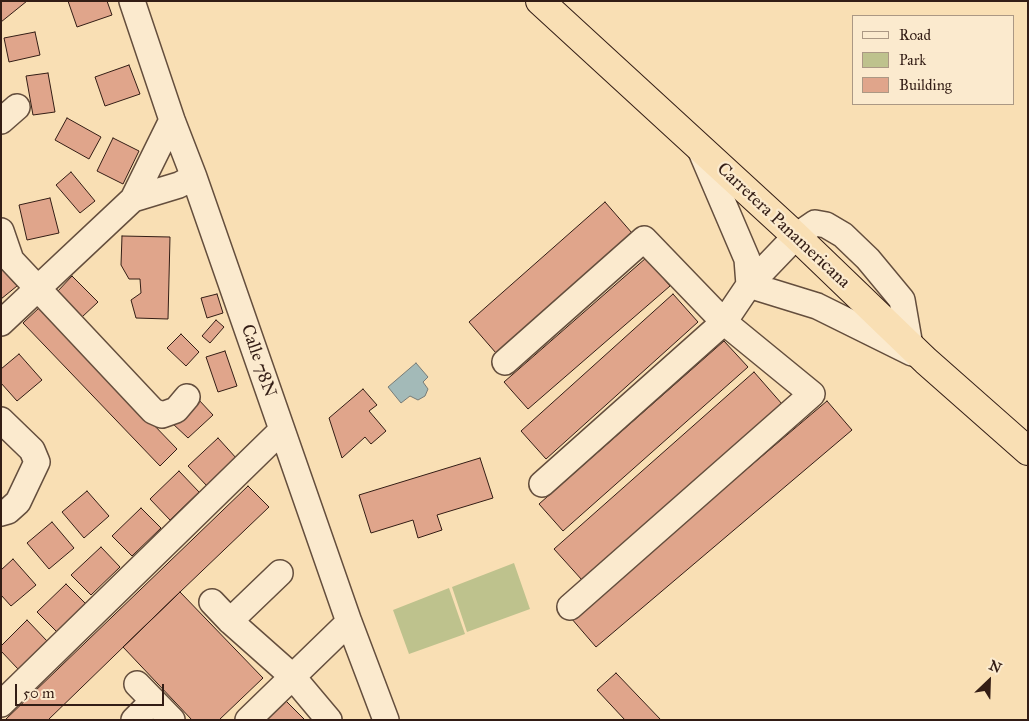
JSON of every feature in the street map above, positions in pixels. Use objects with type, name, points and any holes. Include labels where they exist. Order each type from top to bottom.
[{"type":"highway","name":"Carretera Panamericana","points":[[540,1],[796,236],[918,353],[1028,451]]},
{"type":"street","name":"Calle 78N","points":[[132,1],[349,622],[386,720]]},
{"type":"street","points":[[1,323],[133,199],[172,120]]},
{"type":"street","points":[[700,149],[748,259],[748,285]]},
{"type":"street","points":[[133,199],[179,185],[194,177]]},
{"type":"street","points":[[1,231],[11,260],[153,412],[162,415],[176,410],[187,397]]},
{"type":"street","points":[[542,484],[724,322],[748,285],[796,236]]},
{"type":"street","points":[[505,362],[644,239],[724,322],[812,394],[570,607]]},
{"type":"street","points":[[748,285],[817,306],[918,353]]},
{"type":"street","points":[[1,420],[32,450],[37,462],[18,502],[8,511],[1,513]]},
{"type":"street","points":[[1,704],[282,430]]},
{"type":"street","points":[[230,621],[280,573]]},
{"type":"street","points":[[212,602],[230,621],[292,676],[329,720]]},
{"type":"street","points":[[248,720],[349,622]]},
{"type":"street","points":[[134,720],[145,693],[172,720]]},
{"type":"green space","points":[[514,563],[530,609],[467,632],[452,587]]},
{"type":"green space","points":[[449,588],[465,634],[409,654],[393,610]]},
{"type":"water","points":[[416,363],[428,377],[423,382],[428,389],[425,396],[418,400],[410,396],[401,403],[388,387]]},
{"type":"building","points":[[1,1],[27,1],[1,22]]},
{"type":"building","points":[[68,1],[107,1],[112,15],[77,27]]},
{"type":"building","points":[[35,32],[40,55],[9,62],[4,38]]},
{"type":"building","points":[[129,65],[140,94],[105,106],[95,77]]},
{"type":"building","points":[[48,73],[55,112],[33,115],[26,76]]},
{"type":"building","points":[[67,118],[101,137],[89,159],[55,140]]},
{"type":"building","points":[[113,138],[139,151],[123,184],[97,171]]},
{"type":"building","points":[[71,172],[95,201],[80,213],[56,185]]},
{"type":"building","points":[[50,198],[59,233],[27,240],[19,205]]},
{"type":"building","points":[[605,202],[632,233],[496,353],[469,322]]},
{"type":"building","points":[[122,236],[170,237],[168,319],[136,318],[131,300],[141,293],[140,279],[129,279],[121,265]]},
{"type":"building","points":[[646,258],[670,286],[528,409],[504,382]]},
{"type":"building","points":[[1,268],[17,286],[1,299]]},
{"type":"building","points":[[72,276],[98,302],[82,317],[57,292]]},
{"type":"building","points":[[217,294],[223,313],[207,318],[201,298]]},
{"type":"building","points":[[673,294],[698,322],[546,459],[521,431]]},
{"type":"building","points":[[40,307],[177,449],[160,466],[23,323]]},
{"type":"building","points":[[216,320],[224,327],[210,343],[202,336]]},
{"type":"building","points":[[181,334],[199,352],[186,366],[167,348]]},
{"type":"building","points":[[724,341],[748,367],[563,531],[539,504]]},
{"type":"building","points":[[225,351],[237,386],[218,392],[206,357]]},
{"type":"building","points":[[19,354],[42,380],[17,401],[1,383],[1,369]]},
{"type":"building","points":[[754,372],[782,404],[582,580],[554,549]]},
{"type":"building","points":[[363,389],[377,405],[369,411],[386,431],[371,444],[365,437],[342,458],[329,418]]},
{"type":"building","points":[[198,399],[213,415],[188,438],[172,423]]},
{"type":"building","points":[[827,401],[852,430],[596,647],[571,618]]},
{"type":"building","points":[[218,438],[237,459],[208,487],[188,466]]},
{"type":"building","points":[[480,458],[493,498],[437,515],[442,530],[418,538],[413,520],[371,533],[359,495]]},
{"type":"building","points":[[179,471],[199,492],[170,520],[150,499]]},
{"type":"building","points":[[248,486],[269,507],[48,720],[5,720]]},
{"type":"building","points":[[87,491],[109,516],[84,538],[62,512]]},
{"type":"building","points":[[141,508],[161,528],[132,556],[112,536]]},
{"type":"building","points":[[52,522],[74,548],[49,569],[27,543]]},
{"type":"building","points":[[101,547],[120,567],[91,595],[71,575]]},
{"type":"building","points":[[13,559],[36,585],[11,606],[1,595],[1,570]]},
{"type":"building","points":[[66,584],[86,604],[57,632],[37,612]]},
{"type":"building","points":[[180,592],[263,678],[219,720],[192,720],[123,647]]},
{"type":"building","points":[[27,620],[47,641],[18,669],[1,651],[1,646]]},
{"type":"building","points":[[616,673],[661,720],[625,720],[597,690]]},
{"type":"building","points":[[285,700],[305,720],[266,720]]}]
